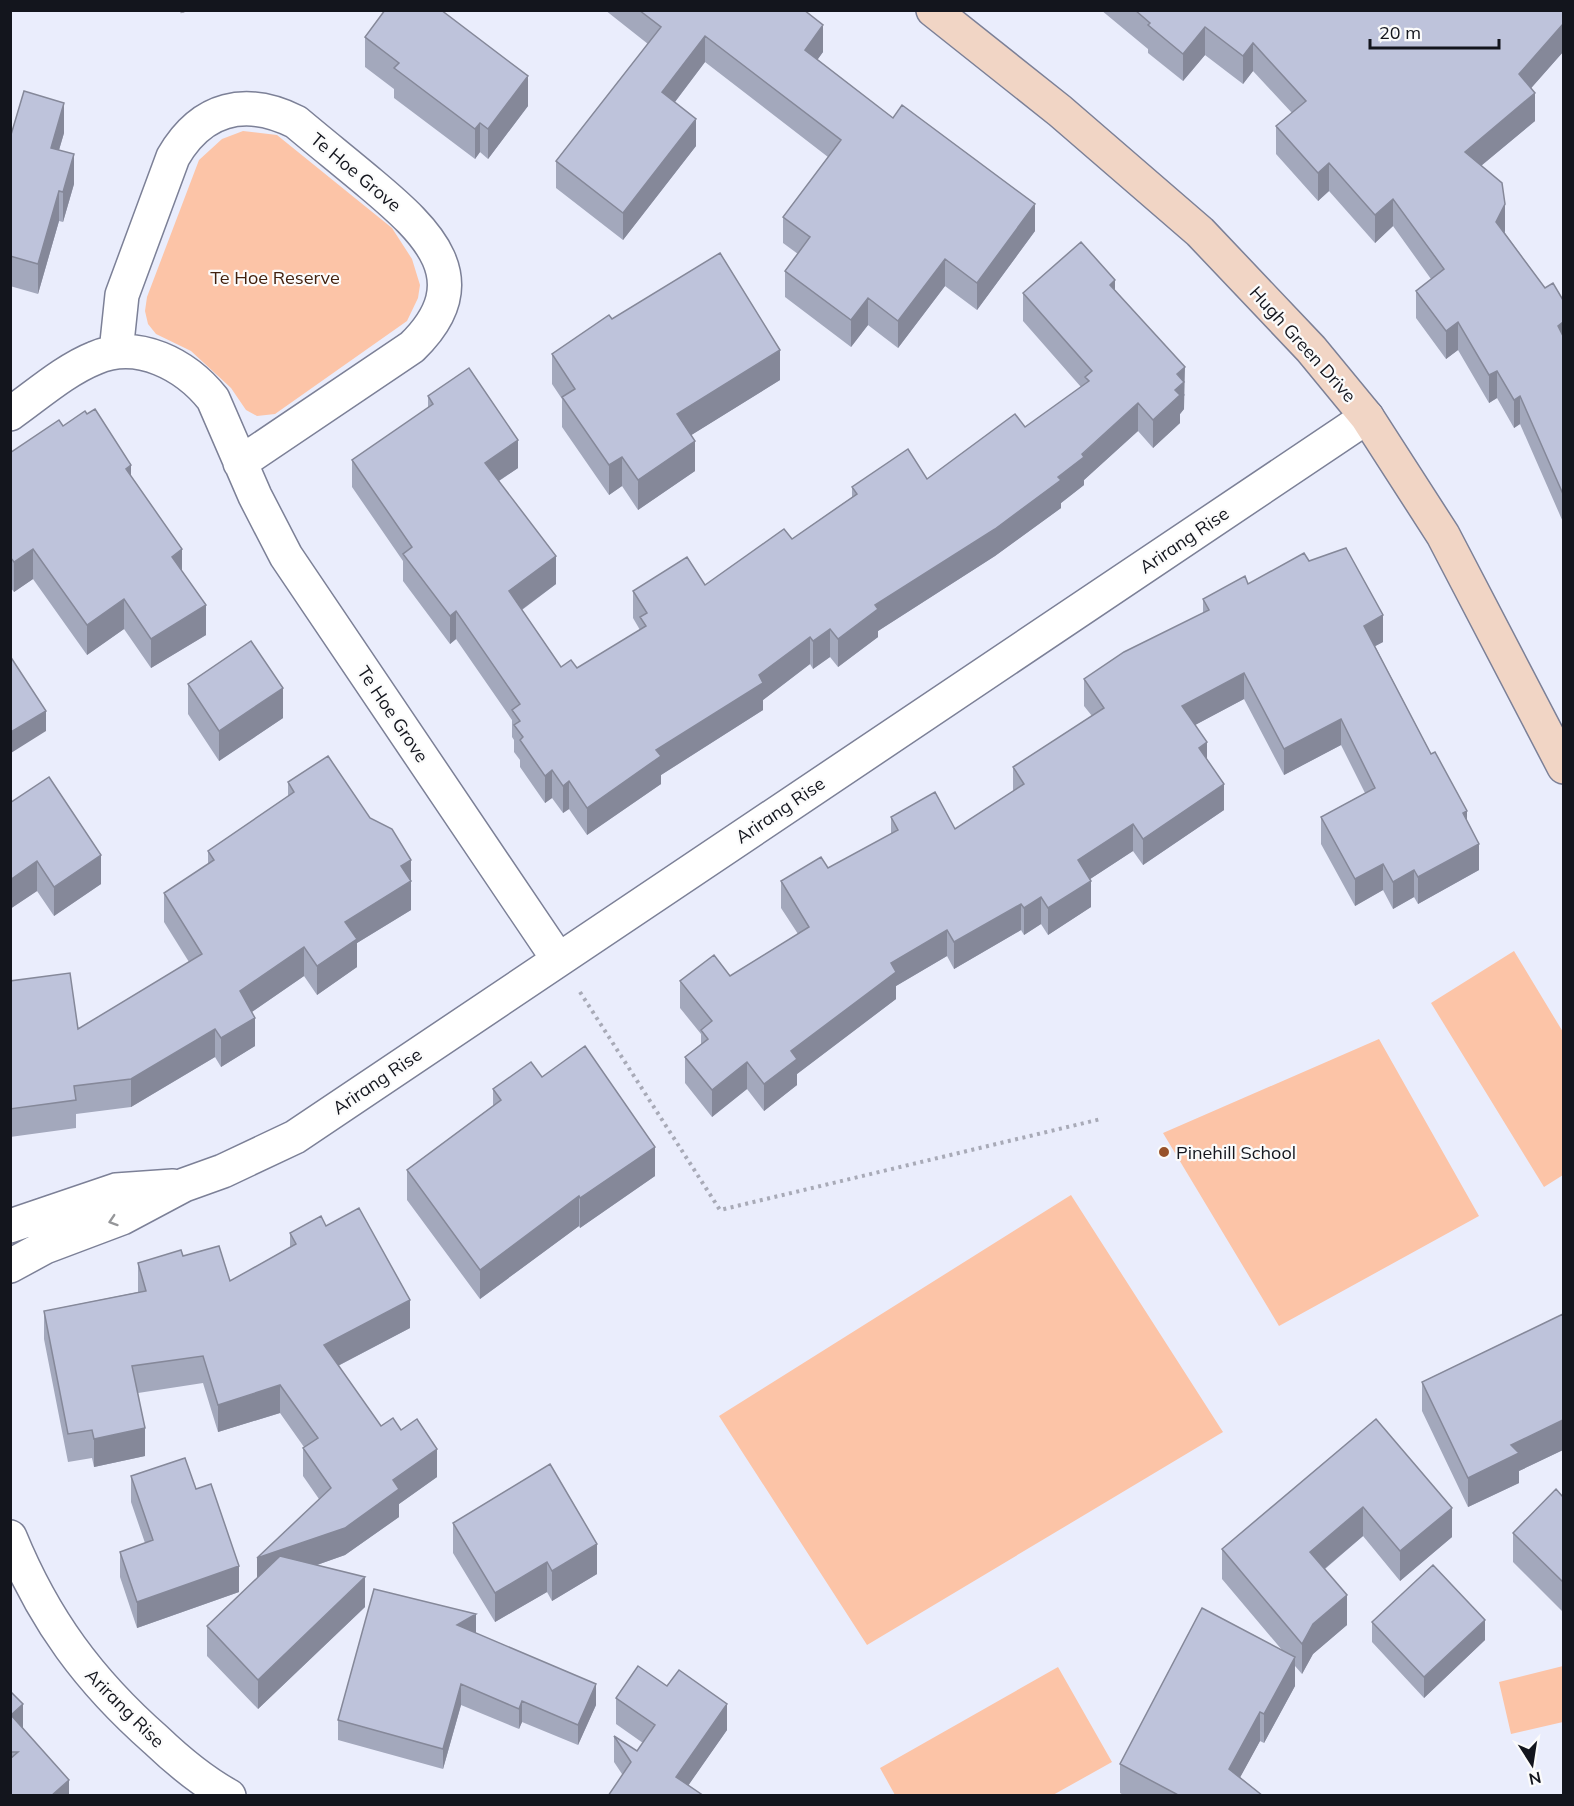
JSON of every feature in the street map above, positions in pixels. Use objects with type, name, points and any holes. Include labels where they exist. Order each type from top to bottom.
[{"type":"main road","name":"Hugh Green Drive","points":[[933,10],[1060,111],[1200,232],[1311,349],[1366,417],[1443,535],[1563,767]]},
{"type":"street","name":"Te Hoe Grove","points":[[116,352],[122,295],[173,157],[181,142],[206,120],[237,108],[259,107],[278,113],[296,122],[413,219],[435,250],[441,266],[444,286],[443,301],[438,315],[426,333],[412,347],[240,463]]},
{"type":"street","name":"Te Hoe Grove","points":[[10,414],[75,369],[96,357],[116,352],[133,352],[166,361],[192,376],[213,399],[240,463],[286,556],[558,959]]},
{"type":"street","name":"Arirang Rise","points":[[10,1266],[45,1247],[122,1218],[184,1185],[223,1171],[295,1137],[1366,417]]},
{"type":"street","name":"Arirang Rise","points":[[10,1226],[116,1190],[184,1185]]},
{"type":"street","name":"Arirang Rise","points":[[10,1537],[42,1603],[95,1682],[181,1763],[229,1796]]},
{"type":"path","points":[[182,10],[183,16]]},
{"type":"path","points":[[558,959],[720,1210],[1101,1119]]},
{"type":"green space","name":"Te Hoe Reserve","points":[[243,131],[277,135],[392,228],[412,259],[420,285],[418,298],[407,321],[275,414],[257,416],[246,410],[231,388],[191,351],[156,334],[148,324],[145,311],[147,297],[199,160],[222,139]]},
{"type":"green space","points":[[1514,951],[1563,1032],[1563,1175],[1544,1187],[1431,1003]]},
{"type":"green space","points":[[1379,1039],[1479,1216],[1279,1326],[1163,1133]]},
{"type":"green space","points":[[1071,1195],[1223,1432],[867,1645],[719,1416]]},
{"type":"green space","points":[[1563,1666],[1563,1722],[1511,1734],[1499,1682]]},
{"type":"green space","points":[[1058,1667],[1112,1762],[1053,1795],[895,1795],[880,1768]]},
{"type":"building","points":[[385,10],[441,10],[528,76],[488,129],[480,123],[475,129],[394,68],[399,63],[365,37]]},
{"type":"building","points":[[639,10],[804,10],[823,25],[805,50],[893,118],[902,105],[1035,204],[977,283],[945,259],[898,321],[868,298],[851,320],[785,271],[810,237],[783,217],[841,140],[705,36],[662,92],[696,119],[623,213],[556,161],[661,27]]},
{"type":"building","points":[[1135,10],[1563,10],[1563,24],[1519,74],[1535,93],[1465,152],[1502,183],[1505,204],[1496,222],[1545,288],[1553,283],[1563,300],[1563,322],[1558,326],[1563,336],[1563,494],[1520,396],[1514,400],[1497,371],[1489,375],[1458,322],[1446,331],[1416,291],[1444,269],[1393,199],[1375,215],[1329,163],[1318,173],[1276,126],[1306,101],[1253,43],[1243,56],[1205,27],[1183,54],[1148,25],[1150,23]]},
{"type":"building","points":[[24,91],[64,103],[51,148],[74,154],[63,192],[59,191],[38,264],[10,256],[10,138]]},
{"type":"building","points":[[1081,242],[1115,280],[1110,285],[1185,367],[1177,374],[1184,382],[1175,390],[1180,395],[1153,420],[1138,403],[1082,454],[1084,457],[1058,477],[1061,480],[995,529],[875,605],[878,609],[838,639],[830,629],[813,641],[810,637],[759,675],[763,683],[656,750],[661,756],[587,808],[569,781],[563,786],[552,770],[545,776],[520,740],[523,737],[514,725],[520,721],[512,710],[520,704],[456,611],[450,616],[403,554],[412,547],[352,460],[433,404],[428,396],[469,368],[518,440],[485,463],[556,556],[509,591],[561,667],[571,660],[577,668],[646,626],[640,617],[647,613],[633,591],[687,557],[705,585],[784,529],[792,539],[857,494],[852,487],[908,449],[927,479],[1015,414],[1025,427],[1089,381],[1085,377],[1092,371],[1023,293]]},
{"type":"building","points":[[720,253],[780,350],[677,414],[695,441],[638,480],[622,457],[609,465],[562,397],[575,389],[552,354],[609,315],[612,319]]},
{"type":"building","points":[[95,409],[131,465],[126,469],[182,549],[172,557],[206,605],[151,639],[124,599],[87,625],[33,549],[14,562],[10,557],[10,453],[59,420],[63,426],[85,411],[87,414]]},
{"type":"building","points":[[1346,548],[1383,615],[1364,626],[1431,754],[1435,752],[1467,811],[1463,813],[1479,844],[1418,877],[1414,870],[1393,882],[1383,864],[1355,879],[1321,817],[1375,788],[1341,719],[1284,749],[1244,673],[1182,706],[1207,742],[1199,748],[1224,784],[1143,839],[1133,824],[1078,860],[1091,881],[1048,908],[1041,897],[1024,908],[1021,904],[954,942],[947,930],[891,963],[896,972],[791,1051],[797,1059],[764,1084],[747,1062],[712,1090],[685,1057],[708,1039],[701,1030],[712,1021],[680,981],[714,955],[730,976],[809,927],[781,881],[821,857],[828,868],[898,830],[891,817],[935,792],[955,829],[1024,784],[1013,767],[1104,708],[1084,679],[1124,652],[1209,610],[1203,599],[1245,576],[1248,584],[1304,553],[1309,561]]},
{"type":"building","points":[[251,641],[283,688],[219,731],[188,684]]},
{"type":"building","points":[[10,656],[46,711],[11,732],[10,732]]},
{"type":"building","points":[[328,756],[370,818],[392,829],[411,860],[401,866],[411,881],[345,922],[357,939],[317,966],[304,947],[240,991],[255,1018],[221,1038],[215,1029],[131,1079],[74,1086],[76,1100],[10,1109],[10,981],[70,973],[78,1029],[202,954],[164,893],[214,860],[208,851],[294,792],[288,782]]},
{"type":"building","points":[[49,777],[101,855],[54,887],[37,861],[10,880],[10,803]]},
{"type":"building","points":[[585,1046],[655,1147],[580,1198],[579,1196],[480,1270],[407,1170],[501,1100],[493,1089],[531,1062],[542,1077]]},
{"type":"building","points":[[359,1208],[410,1300],[324,1345],[381,1426],[393,1418],[401,1430],[417,1419],[437,1449],[393,1480],[399,1489],[345,1528],[257,1558],[331,1488],[303,1448],[318,1438],[280,1385],[218,1405],[203,1356],[132,1366],[145,1428],[94,1439],[92,1430],[68,1434],[44,1311],[146,1291],[138,1263],[181,1250],[183,1256],[219,1246],[230,1281],[296,1244],[290,1233],[321,1216],[326,1226]]},
{"type":"building","points":[[1563,1314],[1563,1420],[1511,1445],[1519,1453],[1468,1478],[1422,1382]]},
{"type":"building","points":[[1376,1419],[1452,1508],[1400,1551],[1363,1507],[1310,1552],[1347,1595],[1313,1624],[1302,1644],[1222,1549]]},
{"type":"building","points":[[185,1458],[196,1489],[211,1484],[239,1566],[137,1602],[120,1552],[153,1540],[131,1476]]},
{"type":"building","points":[[550,1464],[597,1544],[552,1571],[547,1562],[495,1593],[453,1523]]},
{"type":"building","points":[[1556,1489],[1563,1497],[1563,1582],[1513,1533]]},
{"type":"building","points":[[280,1556],[365,1577],[258,1680],[207,1626]]},
{"type":"building","points":[[1433,1565],[1485,1620],[1424,1677],[1372,1622]]},
{"type":"building","points":[[374,1589],[476,1614],[457,1625],[596,1684],[578,1725],[522,1701],[519,1709],[461,1684],[443,1749],[338,1720]]},
{"type":"building","points":[[1202,1608],[1295,1657],[1264,1714],[1260,1712],[1229,1769],[1263,1796],[1180,1796],[1120,1764]]},
{"type":"building","points":[[638,1666],[667,1686],[679,1670],[727,1704],[676,1777],[704,1796],[608,1796],[631,1762],[614,1736],[637,1751],[655,1725],[616,1698]]},
{"type":"building","points":[[10,1691],[23,1704],[11,1715],[69,1780],[51,1796],[10,1796],[10,1759],[18,1752],[10,1752]]},
{"type":"place","name":"Pinehill School","points":[[1164,1152]]}]
